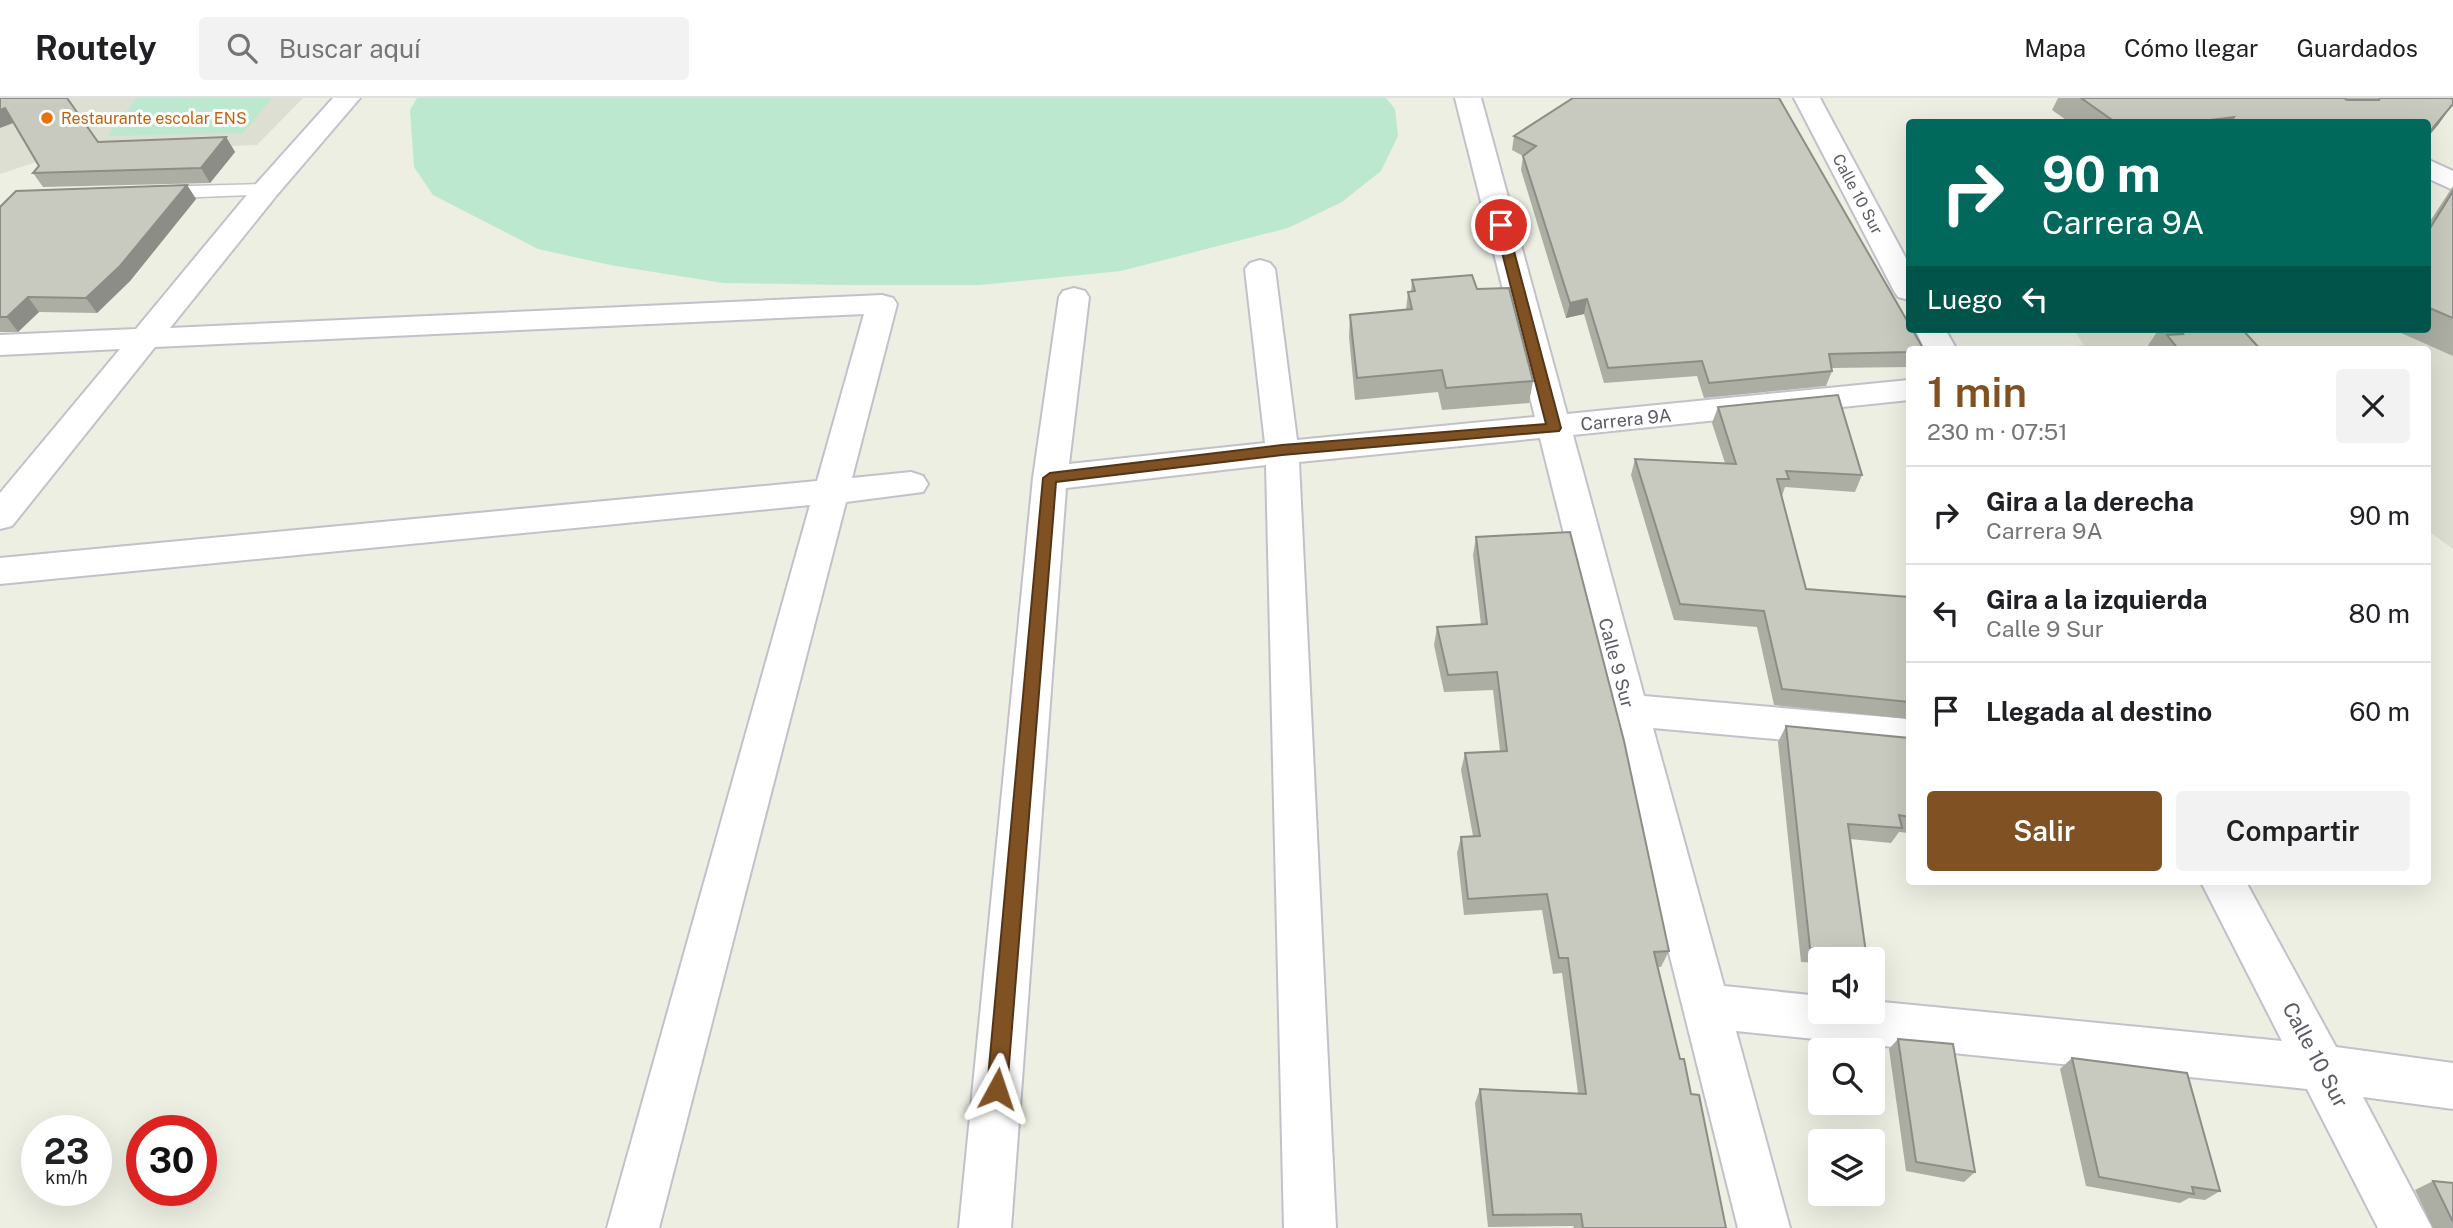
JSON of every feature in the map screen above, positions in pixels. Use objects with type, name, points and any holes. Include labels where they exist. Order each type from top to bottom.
[{"type":"street","points":[[0,517],[266,190],[347,98]]},
{"type":"street","name":"Calle 9 Sur","points":[[1468,98],[1763,1228]]},
{"type":"street","name":"Calle 10 Sur","points":[[1807,98],[1906,284]]},
{"type":"street","points":[[2431,169],[2453,182]]},
{"type":"street","points":[[1260,269],[1282,450],[1310,1228]]},
{"type":"street","points":[[985,1228],[1050,478],[1074,297]]},
{"type":"street","points":[[0,345],[882,304],[633,1228]]},
{"type":"street","name":"Carrera 9A","points":[[1050,478],[1282,450],[1554,428],[1906,390]]},
{"type":"street","points":[[0,571],[911,484]]},
{"type":"street","points":[[1628,710],[1906,735]]},
{"type":"street","name":"Calle 10 Sur","points":[[2225,885],[2406,1228]]},
{"type":"street","points":[[1705,1006],[2322,1068],[2453,1086]]},
{"type":"lane","points":[[132,194],[266,190]]},
{"type":"shaded area","points":[[0,98],[303,98],[257,145],[66,152],[0,174]]},
{"type":"shaded area","points":[[2453,261],[2453,549],[2431,533],[2431,346],[2074,346],[2084,345],[2076,333],[2431,333],[2431,319]]},
{"type":"green space","points":[[137,98],[272,98],[243,133],[107,136]]},
{"type":"green space","points":[[417,98],[1386,98],[1395,109],[1398,136],[1381,171],[1342,202],[1288,228],[1121,271],[980,285],[723,283],[610,265],[538,249],[433,195],[414,167],[410,110]]},
{"type":"building","points":[[0,98],[67,98],[98,142],[226,137],[201,168],[33,173],[39,166],[5,108],[0,110]]},
{"type":"building","points":[[1573,98],[1779,98],[1906,319],[1906,333],[1914,333],[1922,346],[1906,346],[1906,352],[1829,354],[1832,371],[1709,383],[1702,361],[1608,368],[1587,299],[1570,303],[1523,156],[1536,146],[1514,136]]},
{"type":"building","points":[[2081,98],[2453,99],[2453,104],[2431,130],[2431,119],[2111,119]]},
{"type":"building","points":[[187,185],[120,266],[86,298],[28,297],[7,317],[0,317],[0,207],[16,191]]},
{"type":"building","points":[[2453,191],[2453,318],[2431,309],[2431,227]]},
{"type":"building","points":[[1472,275],[1477,289],[1509,288],[1533,381],[1446,388],[1442,370],[1357,378],[1350,315],[1412,309],[1408,292],[1415,291],[1412,280]]},
{"type":"building","points":[[2246,333],[2257,346],[2176,346],[2167,335]]},
{"type":"building","points":[[1838,395],[1862,475],[1786,471],[1789,479],[1777,479],[1806,589],[1906,597],[1906,702],[1782,689],[1764,611],[1680,604],[1635,459],[1736,464],[1718,407]]},
{"type":"building","points":[[1570,532],[1624,741],[1669,951],[1654,952],[1691,1094],[1699,1095],[1726,1228],[1583,1228],[1581,1214],[1493,1215],[1480,1089],[1586,1094],[1568,958],[1559,958],[1547,894],[1468,899],[1461,837],[1480,836],[1465,753],[1507,751],[1497,672],[1448,675],[1437,627],[1487,624],[1476,537]]},
{"type":"building","points":[[1786,726],[1906,738],[1906,816],[1899,815],[1902,828],[1848,824],[1865,947],[1810,947]]},
{"type":"building","points":[[1898,1039],[1953,1044],[1975,1172],[1916,1162]]},
{"type":"building","points":[[2072,1058],[2187,1073],[2220,1191],[2192,1187],[2194,1194],[2099,1177]]},
{"type":"building","points":[[2433,1181],[2453,1183],[2453,1222]]},
{"type":"place","name":"Restaurante escolar ENS","points":[[47,118]]},
{"type":"route","points":[[997,1089],[1050,478],[1282,450],[1554,428],[1501,225]]}]
